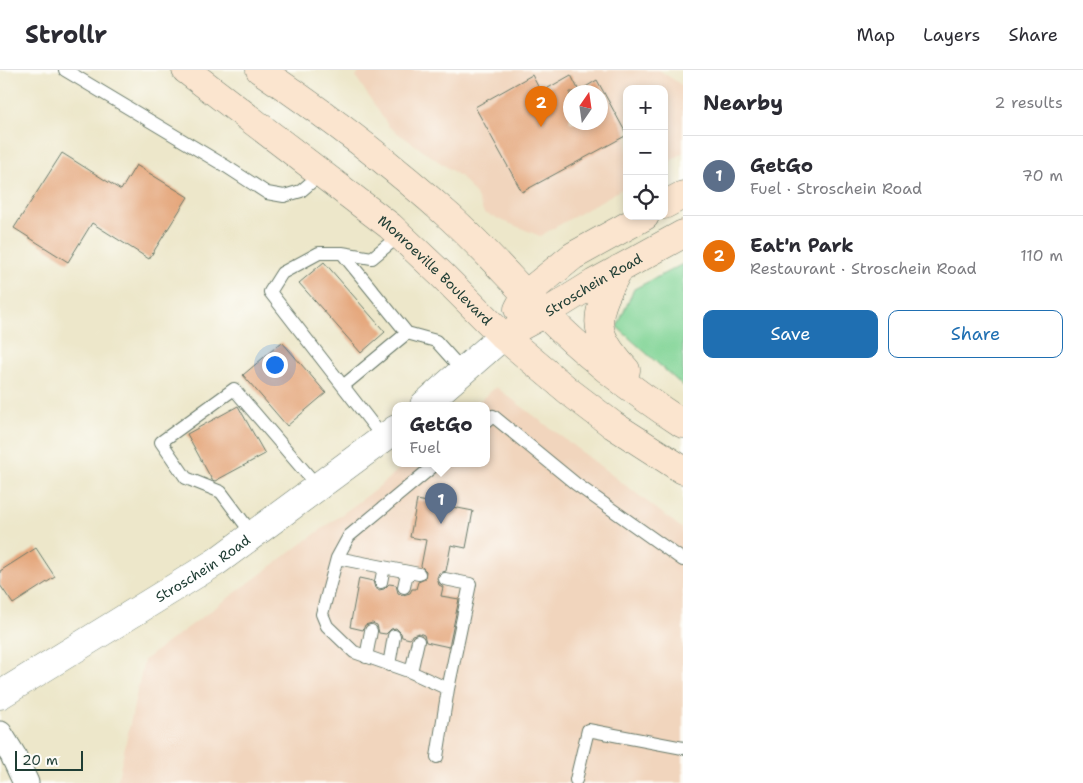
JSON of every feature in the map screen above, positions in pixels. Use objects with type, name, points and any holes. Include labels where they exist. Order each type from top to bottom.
[{"type":"main road","name":"Monroeville Boulevard","points":[[186,70],[400,235],[503,336],[571,393],[613,425],[683,470]]},
{"type":"main road","points":[[260,70],[336,124],[396,170],[458,225],[497,263],[544,314],[596,360],[674,418]]},
{"type":"main road","points":[[668,203],[683,195]]},
{"type":"main road","name":"Stroschein Road","points":[[503,336],[526,294],[574,256],[638,220]]},
{"type":"main road","name":"Stroschein Road","points":[[503,336],[683,234]]},
{"type":"main road","points":[[619,269],[604,298],[600,312],[602,337],[611,353],[674,418]]},
{"type":"street","name":"Stroschein Road","points":[[427,402],[503,336]]},
{"type":"street","name":"Stroschein Road","points":[[0,695],[188,580],[253,535],[390,434]]},
{"type":"street","points":[[0,734],[26,783]]},
{"type":"lane","points":[[65,70],[227,166],[267,193],[284,196],[301,191],[322,173]]},
{"type":"lane","points":[[390,434],[342,386],[270,292],[282,273],[319,253],[342,253],[372,258],[400,235]]},
{"type":"lane","points":[[342,253],[407,333],[436,340],[463,371]]},
{"type":"lane","points":[[342,386],[407,333]]},
{"type":"lane","points":[[253,535],[221,492],[186,478],[161,442],[234,389],[318,487]]},
{"type":"lane","points":[[490,419],[493,416],[576,484],[683,560]]},
{"type":"lane","points":[[432,467],[349,536],[337,558],[322,614],[327,626],[354,652],[411,672],[448,689]]},
{"type":"lane","points":[[337,558],[413,573],[404,587]]},
{"type":"lane","points":[[381,582],[384,567]]},
{"type":"lane","points":[[436,757],[470,584],[445,579]]},
{"type":"lane","points":[[366,657],[371,631]]},
{"type":"lane","points":[[388,665],[394,636]]},
{"type":"lane","points":[[411,672],[418,641]]},
{"type":"lane","points":[[576,780],[588,730],[683,748]]},
{"type":"shaded area","points":[[361,70],[659,70],[683,86],[683,153],[668,162],[668,85],[623,85],[623,188],[540,236],[484,213],[476,195],[461,177],[389,127],[356,77]]},
{"type":"shaded area","points":[[496,387],[683,529],[683,783],[117,783],[144,660],[375,490],[401,467],[490,467],[490,402],[478,402]]},
{"type":"green space","points":[[683,264],[683,386],[617,327],[634,289]]},
{"type":"building","points":[[532,75],[541,92],[571,75],[576,85],[563,85],[563,130],[608,130],[608,100],[623,128],[623,137],[522,192],[475,107]]},
{"type":"building","points":[[597,80],[600,85],[589,85]]},
{"type":"building","points":[[62,153],[121,190],[136,165],[188,197],[149,259],[92,223],[68,262],[14,228]]},
{"type":"building","points":[[324,262],[385,332],[361,353],[299,283]]},
{"type":"building","points":[[282,342],[326,393],[287,426],[243,375]]},
{"type":"building","points":[[238,406],[265,454],[215,481],[212,480],[187,434]]},
{"type":"building","points":[[417,500],[473,511],[466,548],[451,545],[446,571],[439,573],[437,578],[439,585],[443,587],[441,596],[459,599],[449,647],[426,642],[424,635],[419,633],[412,635],[410,639],[402,637],[396,628],[391,629],[386,634],[379,633],[377,625],[372,623],[365,625],[363,630],[350,627],[359,578],[373,581],[375,588],[379,590],[384,589],[389,584],[396,585],[398,593],[403,595],[410,593],[412,589],[416,589],[418,582],[425,579],[426,571],[421,566],[426,540],[410,537]]},
{"type":"building","points":[[36,548],[55,577],[13,604],[0,585],[0,571]]},
{"type":"place","name":"Eat'n Park","points":[[541,127]]},
{"type":"place","name":"GetGo","points":[[441,524]]}]
